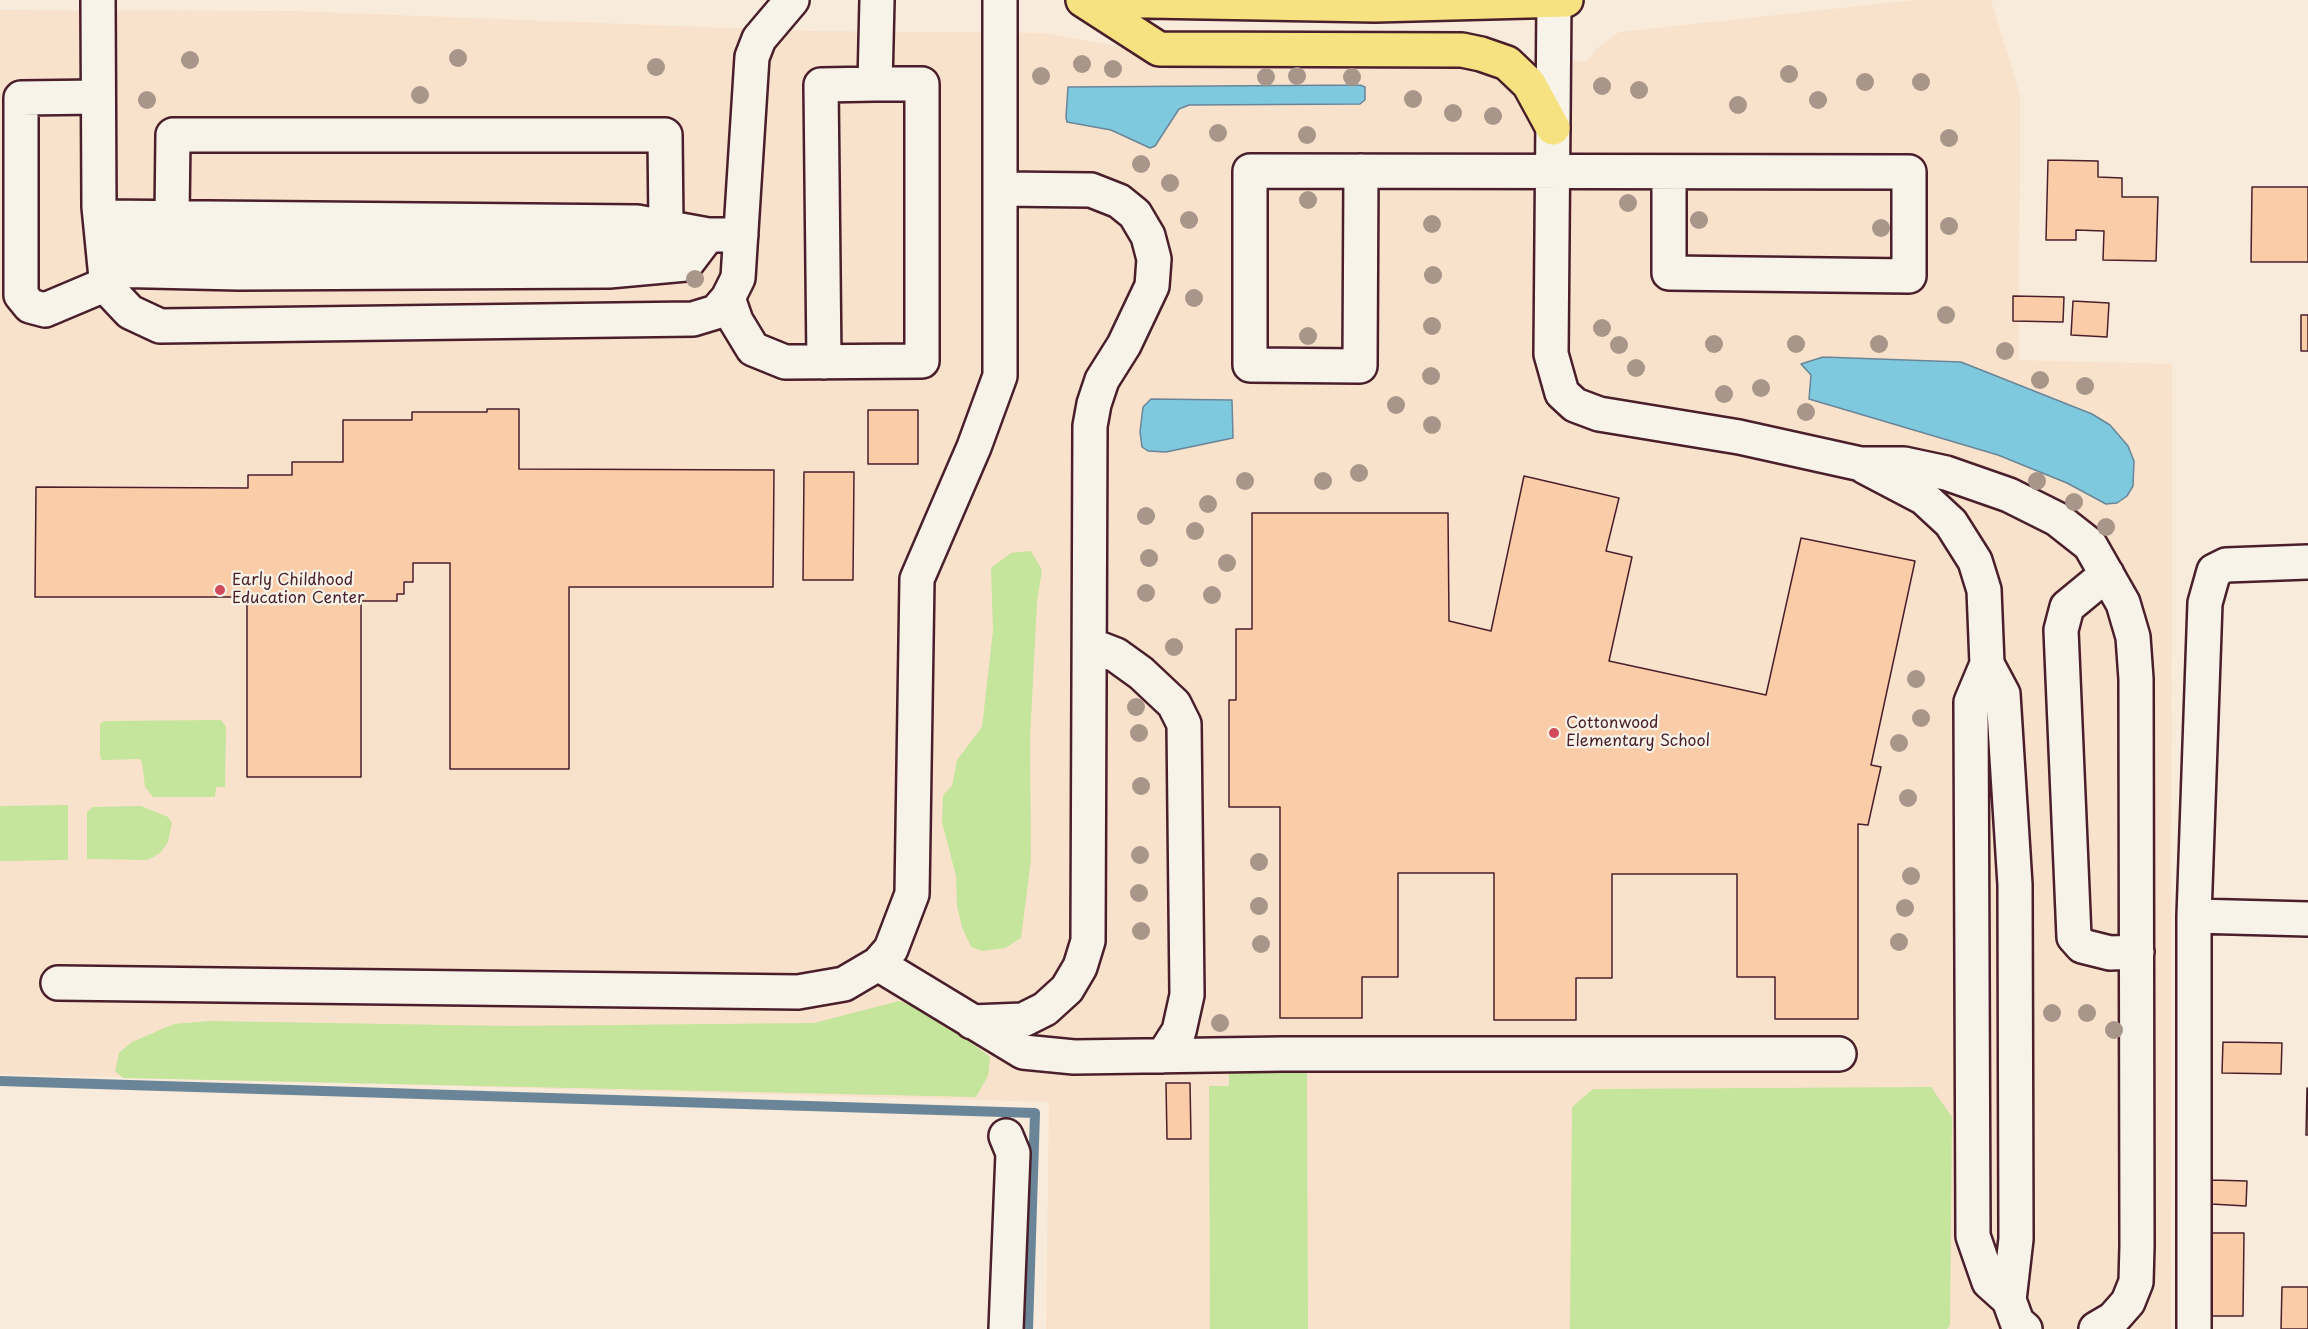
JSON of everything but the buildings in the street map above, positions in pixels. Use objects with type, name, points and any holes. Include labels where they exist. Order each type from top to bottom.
[{"type":"main road","points":[[1083,0],[1159,49],[1462,50],[1481,54],[1506,63],[1528,84],[1553,128]]},
{"type":"main road","points":[[1092,0],[1375,5],[1566,0]]},
{"type":"street","points":[[98,0],[98,97],[104,253],[113,294],[130,312],[160,326],[693,319],[716,312],[728,298],[738,278],[752,57],[759,39],[792,0]]},
{"type":"street","points":[[875,84],[877,0]]},
{"type":"street","points":[[58,983],[798,992],[844,984],[878,964],[891,949],[912,894],[917,579],[974,447],[1000,376],[1000,0]]},
{"type":"street","points":[[1554,0],[1551,354],[1562,393],[1575,405],[1599,414],[1739,437],[1861,464],[1904,464],[1946,473],[2009,495],[2057,519],[2090,545],[2123,603],[2133,637],[2136,679],[2136,1282],[2128,1302],[2113,1319],[2096,1329]]},
{"type":"street","points":[[728,298],[736,321],[753,349],[784,362],[824,362],[922,361],[922,84],[821,85],[824,362]]},
{"type":"street","points":[[98,97],[21,98],[21,295],[30,306],[45,310],[104,253],[172,218],[637,222],[708,235]]},
{"type":"street","points":[[172,218],[173,135],[665,135],[666,226]]},
{"type":"street","points":[[1361,171],[1360,366],[1250,365],[1250,171],[1552,170],[1909,172],[1909,276],[1670,273],[1670,172]]},
{"type":"street","points":[[972,1022],[1023,1020],[1038,1013],[1067,989],[1080,967],[1088,941],[1090,908],[1090,426],[1102,380],[1124,345],[1152,286],[1155,259],[1143,229],[1134,214],[1119,201],[1091,190],[1000,189]]},
{"type":"street","points":[[104,253],[625,246],[708,235],[741,235]]},
{"type":"street","points":[[1861,464],[1924,498],[1951,523],[1975,561],[1984,590],[1987,664],[2002,694],[2015,885],[2016,1239],[2009,1300],[2017,1322],[2025,1329]]},
{"type":"street","points":[[2194,1329],[2194,916],[2205,603],[2214,571],[2226,565],[2308,562]]},
{"type":"street","points":[[2107,574],[2067,607],[2061,630],[2074,937],[2082,946],[2110,953],[2137,952]]},
{"type":"street","points":[[1090,645],[1116,655],[1141,673],[1174,704],[1184,724],[1187,995],[1179,1031],[1163,1056]]},
{"type":"street","points":[[1987,664],[1971,702],[1973,1236],[1989,1282],[2009,1300]]},
{"type":"street","points":[[2194,916],[2308,919]]},
{"type":"street","points":[[878,964],[1023,1052],[1074,1057],[1839,1054]]},
{"type":"street","points":[[1006,1136],[1012,1153],[1006,1329]]},
{"type":"shaded area","points":[[1915,0],[1991,0],[2020,95],[2019,360],[2172,364],[2171,1329],[1046,1329],[1049,1102],[0,1074],[0,10],[293,11],[808,31],[1045,33],[1169,56],[1587,61],[1596,49],[1619,32]]},
{"type":"green space","points":[[1031,551],[1042,570],[1037,602],[1030,739],[1031,859],[1021,938],[1005,948],[982,951],[971,947],[962,927],[957,906],[956,876],[942,822],[943,795],[952,786],[957,760],[982,727],[993,630],[991,568],[1011,553]]},
{"type":"green space","points":[[221,720],[226,727],[225,787],[216,787],[215,797],[153,797],[145,787],[142,762],[139,759],[102,760],[100,756],[100,724],[104,721]]},
{"type":"green space","points":[[68,805],[68,860],[0,861],[0,806]]},
{"type":"green space","points":[[141,806],[168,817],[172,823],[168,842],[160,853],[148,860],[87,859],[87,812],[93,807]]},
{"type":"green space","points":[[899,1001],[915,1007],[964,1037],[990,1057],[988,1076],[976,1097],[123,1078],[115,1071],[119,1053],[132,1042],[174,1024],[209,1021],[509,1026],[814,1023]]},
{"type":"green space","points":[[1229,1072],[1307,1072],[1308,1329],[1210,1329],[1209,1086],[1229,1086]]},
{"type":"green space","points":[[1931,1087],[1952,1117],[1950,1325],[1947,1329],[1570,1329],[1572,1107],[1593,1089]]},
{"type":"water","points":[[1360,85],[1365,87],[1365,100],[1360,104],[1189,105],[1179,109],[1155,146],[1150,148],[1111,130],[1067,122],[1066,117],[1068,87]]},
{"type":"water","points":[[1823,357],[1961,362],[2092,414],[2110,425],[2128,446],[2134,461],[2133,486],[2127,496],[2117,503],[2106,504],[2067,483],[1998,455],[1809,399],[1811,375],[1801,364]]},
{"type":"water","points":[[1151,399],[1232,400],[1233,438],[1166,452],[1148,451],[1142,447],[1140,432],[1143,407]]},
{"type":"waterway","points":[[0,1081],[1035,1113],[1028,1329]]},
{"type":"place","name":"Early Childhood Education Center","points":[[220,590]]},
{"type":"place","name":"Cottonwood Elementary School","points":[[1554,733]]}]
